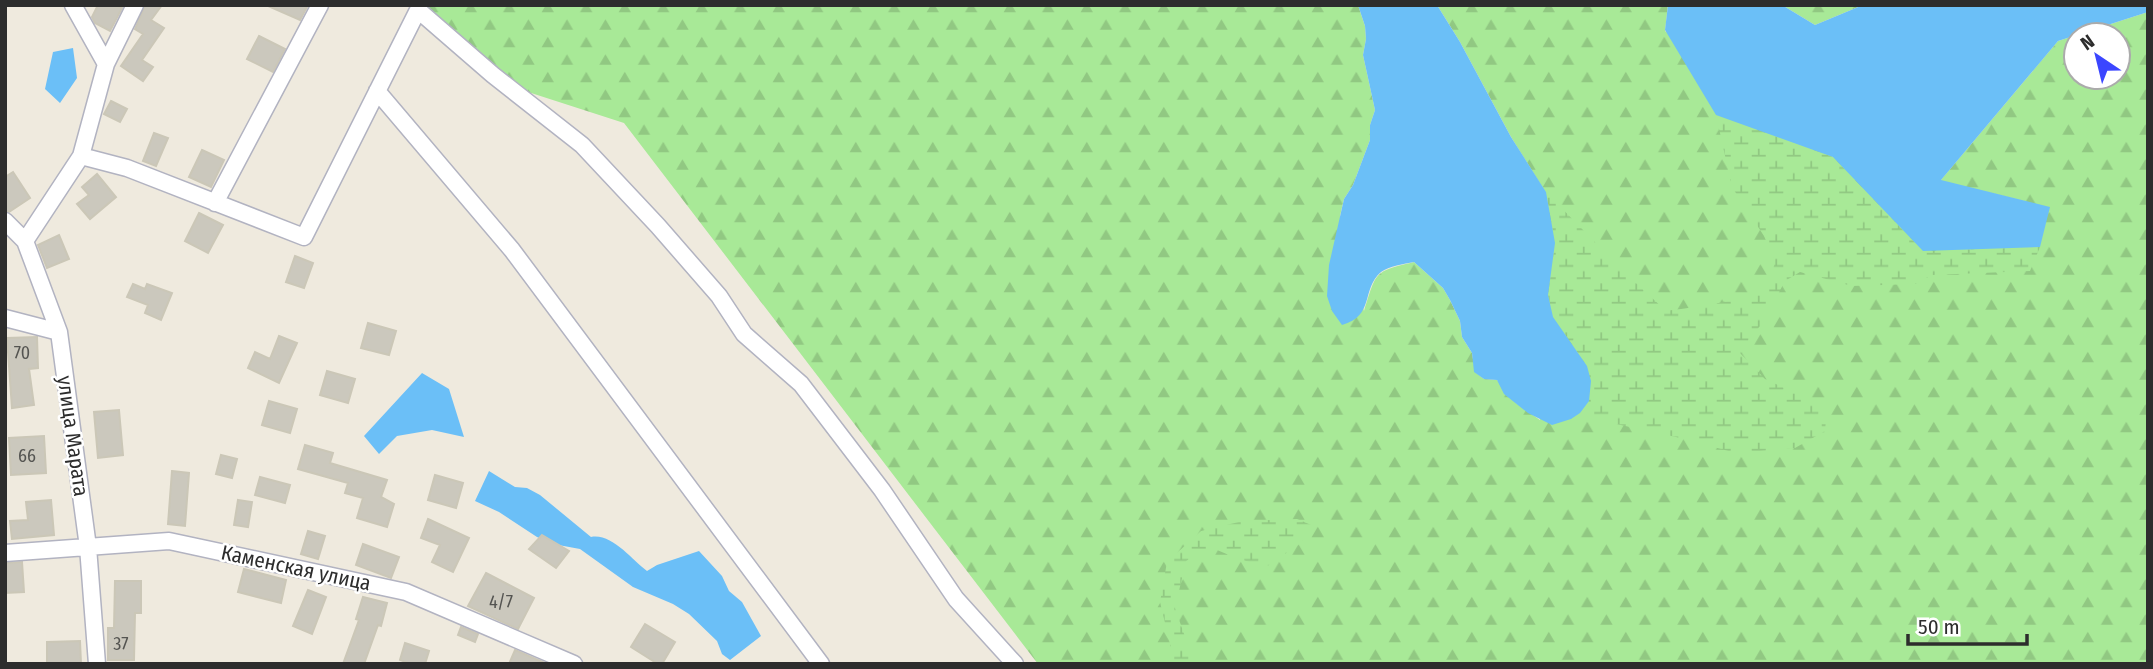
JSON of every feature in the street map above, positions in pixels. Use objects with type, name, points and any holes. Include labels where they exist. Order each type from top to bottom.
[{"type":"street","points":[[73,5],[106,64]]},
{"type":"street","points":[[25,241],[81,156],[106,64],[135,5]]},
{"type":"street","points":[[215,203],[320,5]]},
{"type":"street","points":[[81,156],[127,168],[304,237],[418,10],[493,75],[582,145],[719,296],[744,334],[801,384],[882,490],[956,599],[1015,664]]},
{"type":"street","points":[[377,91],[512,250],[821,664]]},
{"type":"street","name":"улица Марата","points":[[5,221],[25,241],[59,332],[88,547],[97,664]]},
{"type":"street","points":[[5,318],[59,332]]},
{"type":"street","name":"Каменская улица","points":[[5,553],[169,541],[406,592],[574,664]]},
{"type":"green space","points":[[420,5],[1358,5],[1365,26],[1363,55],[1375,110],[1370,125],[1370,140],[1353,185],[1344,199],[1340,216],[1364,311],[1378,275],[1391,268],[1414,262],[1443,288],[1450,300],[1460,321],[1462,337],[1472,353],[1475,372],[1484,379],[1497,380],[1516,403],[1540,420],[1546,193],[1511,137],[1437,5],[1668,5],[1665,31],[1833,157],[2050,207],[1940,181],[2058,41],[2062,40],[2062,91],[2132,91],[2132,21],[2120,21],[2148,12],[2148,664],[1038,664],[624,123],[528,92]]},
{"type":"green space","points":[[1782,5],[1863,5],[1815,25]]},
{"type":"green space","points":[[1716,115],[1833,157],[1923,251],[2040,247],[2030,271],[1932,275],[1915,284],[1852,286],[1800,272],[1785,281],[1764,321],[1739,352],[1765,379],[1827,408],[1825,431],[1795,448],[1736,453],[1580,413],[1589,401],[1587,366],[1553,317],[1548,295],[1555,243],[1546,192],[1666,311],[1746,296],[1770,284],[1775,261],[1764,236],[1732,187]]},
{"type":"green space","points":[[1297,519],[1316,527],[1298,545],[1266,567],[1210,547],[1186,561],[1175,608],[1197,664],[1171,664],[1172,652],[1160,602],[1167,562],[1201,531],[1243,521]]},
{"type":"water","points":[[1358,5],[1437,5],[1511,137],[1546,192],[1555,243],[1548,295],[1553,317],[1587,366],[1591,381],[1589,401],[1580,413],[1571,419],[1552,425],[1528,413],[1504,394],[1497,380],[1484,379],[1474,372],[1472,353],[1462,337],[1460,321],[1450,300],[1443,288],[1414,262],[1381,272],[1371,286],[1364,309],[1352,321],[1342,325],[1332,311],[1327,296],[1329,265],[1344,199],[1353,185],[1370,140],[1370,125],[1375,110],[1363,55],[1365,26]]},
{"type":"water","points":[[1668,5],[1782,5],[1815,25],[1863,5],[2148,5],[2148,12],[2120,21],[2062,21],[2062,40],[2058,41],[1941,180],[2050,207],[2040,247],[1923,251],[1833,157],[1716,115],[1665,30]]},
{"type":"water","points":[[73,48],[77,78],[60,103],[45,89],[53,52]]},
{"type":"water","points":[[422,373],[449,389],[464,437],[432,430],[397,436],[379,454],[364,436]]},
{"type":"water","points":[[489,471],[515,487],[527,488],[540,495],[591,537],[614,543],[647,571],[699,551],[722,576],[729,591],[742,602],[761,636],[730,660],[722,654],[717,641],[689,614],[673,604],[633,587],[580,549],[553,544],[537,537],[499,512],[475,501]]},
{"type":"building","points":[[98,5],[116,5],[122,8],[110,31],[95,23],[92,17]]},
{"type":"building","points":[[145,5],[162,5],[151,20],[164,28],[142,60],[153,67],[143,81],[121,66],[143,34],[135,29]]},
{"type":"building","points":[[266,5],[308,5],[300,20]]},
{"type":"building","points":[[259,36],[285,49],[273,72],[247,59]]},
{"type":"building","points":[[111,101],[127,109],[120,122],[104,114]]},
{"type":"building","points":[[154,133],[168,138],[156,166],[143,161]]},
{"type":"building","points":[[202,150],[224,160],[211,187],[189,177]]},
{"type":"building","points":[[13,172],[30,198],[9,212],[5,211],[5,177]]},
{"type":"building","points":[[97,174],[116,197],[90,219],[77,204],[89,195],[82,187]]},
{"type":"building","points":[[199,213],[223,225],[208,253],[185,241]]},
{"type":"building","points":[[59,235],[69,259],[47,268],[38,245]]},
{"type":"building","points":[[295,256],[313,263],[304,288],[286,282]]},
{"type":"building","points":[[133,284],[145,289],[147,284],[172,293],[161,320],[145,313],[148,305],[127,297]]},
{"type":"building","points":[[368,323],[396,331],[389,355],[361,348]]},
{"type":"building","points":[[279,336],[297,343],[279,383],[248,368],[255,352],[270,359]]},
{"type":"building","points":[[37,337],[38,368],[29,369],[34,405],[12,408],[7,338]]},
{"type":"building","points":[[327,371],[355,379],[348,403],[320,395]]},
{"type":"building","points":[[269,401],[297,409],[290,433],[262,425]]},
{"type":"building","points":[[119,410],[123,455],[98,458],[94,412]]},
{"type":"building","points":[[44,436],[46,473],[11,475],[9,438]]},
{"type":"building","points":[[305,445],[333,453],[330,463],[387,480],[381,497],[394,504],[387,527],[357,518],[363,498],[345,493],[348,483],[298,469]]},
{"type":"building","points":[[221,455],[237,459],[232,478],[216,474]]},
{"type":"building","points":[[172,471],[189,473],[185,526],[168,524]]},
{"type":"building","points":[[435,475],[463,483],[456,508],[428,500]]},
{"type":"building","points":[[260,477],[290,485],[285,503],[255,495]]},
{"type":"building","points":[[51,500],[54,535],[12,539],[10,521],[28,520],[26,502]]},
{"type":"building","points":[[238,500],[252,502],[248,527],[234,525]]},
{"type":"building","points":[[428,519],[469,538],[453,572],[432,562],[440,545],[421,538]]},
{"type":"building","points":[[308,531],[325,536],[318,559],[301,554]]},
{"type":"building","points":[[542,535],[569,551],[556,568],[529,549]]},
{"type":"building","points":[[363,544],[399,557],[391,578],[356,565]]},
{"type":"building","points":[[22,562],[24,592],[5,593],[5,563]]},
{"type":"building","points":[[244,569],[286,580],[281,603],[238,592]]},
{"type":"building","points":[[486,573],[534,598],[518,629],[468,606]]},
{"type":"building","points":[[115,581],[141,581],[141,613],[135,613],[134,660],[108,660],[108,628],[114,628]]},
{"type":"building","points":[[308,590],[326,597],[312,634],[293,626]]},
{"type":"building","points":[[363,597],[387,603],[381,626],[378,625],[364,664],[343,664],[359,620],[356,619]]},
{"type":"building","points":[[645,624],[675,642],[662,664],[631,647]]},
{"type":"building","points":[[461,627],[478,634],[475,642],[458,635]]},
{"type":"building","points":[[80,641],[81,664],[47,664],[47,642]]},
{"type":"building","points":[[405,643],[429,651],[425,664],[411,664],[400,660]]},
{"type":"building","points":[[515,650],[547,664],[509,664]]}]
